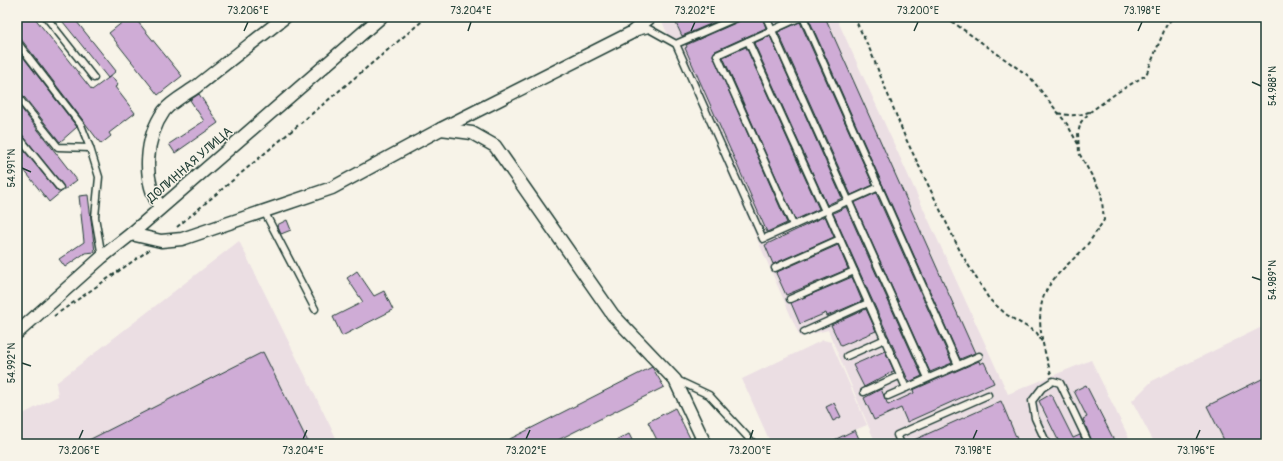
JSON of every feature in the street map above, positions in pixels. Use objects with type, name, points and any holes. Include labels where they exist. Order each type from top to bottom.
[{"type":"street","points":[[160,207],[153,196],[149,180],[148,157],[153,134],[165,110],[286,17]]},
{"type":"street","name":"ДОЛИННАЯ УЛИЦА","points":[[17,332],[381,17]]},
{"type":"street","points":[[131,234],[161,242],[182,239],[332,188],[441,129],[631,33],[650,18]]},
{"type":"street","points":[[441,129],[472,133],[495,146],[613,315],[675,380],[705,444]]},
{"type":"lane","points":[[46,17],[94,78]]},
{"type":"lane","points":[[676,44],[738,17]]},
{"type":"lane","points":[[766,17],[928,378]]},
{"type":"lane","points":[[793,225],[717,55],[802,17],[958,365]]},
{"type":"lane","points":[[631,33],[649,30],[676,44],[763,239],[879,187]]},
{"type":"lane","points":[[748,41],[840,239],[906,388]]},
{"type":"lane","points":[[17,42],[81,125],[99,177],[95,217],[102,257]]},
{"type":"lane","points":[[17,96],[58,147],[90,148]]},
{"type":"lane","points":[[17,135],[60,188]]},
{"type":"lane","points":[[264,212],[315,309]]},
{"type":"lane","points":[[775,268],[840,239]]},
{"type":"lane","points":[[790,299],[854,271]]},
{"type":"lane","points":[[804,332],[868,303]]},
{"type":"lane","points":[[847,356],[885,339]]},
{"type":"lane","points":[[888,396],[979,356]]},
{"type":"lane","points":[[864,392],[901,375]]},
{"type":"lane","points":[[675,380],[709,395],[754,444]]},
{"type":"lane","points":[[1047,444],[1035,418],[1032,401],[1042,388],[1053,381],[1060,383],[1089,444]]},
{"type":"lane","points":[[901,444],[898,435],[988,395]]},
{"type":"path","points":[[48,320],[161,242],[427,17]]},
{"type":"path","points":[[854,17],[870,50],[905,137],[962,253],[989,299],[1007,315],[1036,333],[1043,344]]},
{"type":"path","points":[[938,17],[954,23],[1030,77],[1067,124],[1079,146]]},
{"type":"path","points":[[1053,381],[1043,344],[1040,318],[1045,294],[1055,279],[1088,243],[1104,220],[1101,192],[1080,153],[1078,133],[1079,127],[1081,122],[1090,112],[1118,92],[1146,75],[1166,26],[1173,17]]},
{"type":"path","points":[[1058,113],[1067,115],[1081,115],[1090,112]]},
{"type":"shaded area","points":[[660,17],[836,17],[1008,394],[1091,360],[1132,444],[876,444],[828,330],[800,337]]},
{"type":"shaded area","points":[[239,241],[339,444],[17,444],[17,417],[58,396],[56,383]]},
{"type":"shaded area","points":[[1266,325],[1266,444],[1155,444],[1132,401],[1152,381]]},
{"type":"shaded area","points":[[823,340],[831,342],[867,425],[855,430],[860,441],[854,444],[771,444],[742,379]]},
{"type":"building","points":[[17,17],[34,17],[92,90],[111,76],[118,85],[115,87],[135,113],[109,133],[111,136],[101,144],[21,39],[17,38]]},
{"type":"building","points":[[59,17],[73,17],[116,71],[108,78]]},
{"type":"building","points":[[129,17],[134,17],[182,76],[158,95],[109,33]]},
{"type":"building","points":[[673,17],[727,17],[682,36]]},
{"type":"building","points":[[742,17],[762,17],[766,28],[715,51],[713,55],[787,223],[767,232],[685,48],[687,47],[686,45],[740,21]]},
{"type":"building","points":[[808,17],[825,17],[975,353],[960,359]]},
{"type":"building","points":[[800,22],[873,185],[851,195],[778,32]]},
{"type":"building","points":[[770,36],[842,198],[827,205],[754,43]]},
{"type":"building","points":[[746,47],[819,209],[795,220],[723,57]]},
{"type":"building","points":[[17,49],[77,127],[60,142],[21,93],[17,92]]},
{"type":"building","points":[[199,94],[218,123],[175,153],[169,144],[204,121],[190,100]]},
{"type":"building","points":[[17,103],[77,180],[64,190],[63,185],[20,132],[17,131]]},
{"type":"building","points":[[17,142],[57,191],[61,192],[49,202],[17,161]]},
{"type":"building","points":[[876,193],[952,363],[930,372],[854,203]]},
{"type":"building","points":[[88,195],[95,252],[85,253],[65,267],[59,259],[84,242],[79,196]]},
{"type":"building","points":[[846,207],[922,376],[909,382],[833,213]]},
{"type":"building","points":[[825,216],[834,237],[773,264],[765,245]]},
{"type":"building","points":[[287,220],[291,230],[281,234],[277,225]]},
{"type":"building","points":[[838,245],[848,269],[786,295],[776,273],[777,272]]},
{"type":"building","points":[[357,271],[374,296],[384,291],[393,310],[342,336],[333,317],[363,302],[347,278]]},
{"type":"building","points":[[852,277],[862,301],[827,316],[826,313],[800,324],[791,303]]},
{"type":"building","points":[[866,309],[876,331],[841,346],[831,325]]},
{"type":"building","points":[[885,351],[894,371],[864,387],[853,365]]},
{"type":"building","points":[[263,352],[309,444],[81,444]]},
{"type":"building","points":[[979,361],[980,364],[984,362],[994,383],[907,422],[901,408],[874,420],[864,398],[881,389],[888,405],[914,393],[913,390]]},
{"type":"building","points":[[652,367],[664,387],[550,444],[500,444]]},
{"type":"building","points":[[1266,377],[1266,444],[1226,444],[1207,406]]},
{"type":"building","points":[[1086,385],[1116,444],[1093,444],[1083,419],[1087,417],[1074,391]]},
{"type":"building","points":[[1051,394],[1073,438],[1080,435],[1084,444],[1060,444],[1039,401]]},
{"type":"building","points":[[1001,401],[1019,444],[905,444]]},
{"type":"building","points":[[834,403],[841,417],[833,421],[826,407]]},
{"type":"building","points":[[675,408],[693,444],[659,444],[648,422]]},
{"type":"building","points":[[855,430],[860,441],[854,444],[826,444]]},
{"type":"building","points":[[629,434],[634,444],[610,444]]}]
